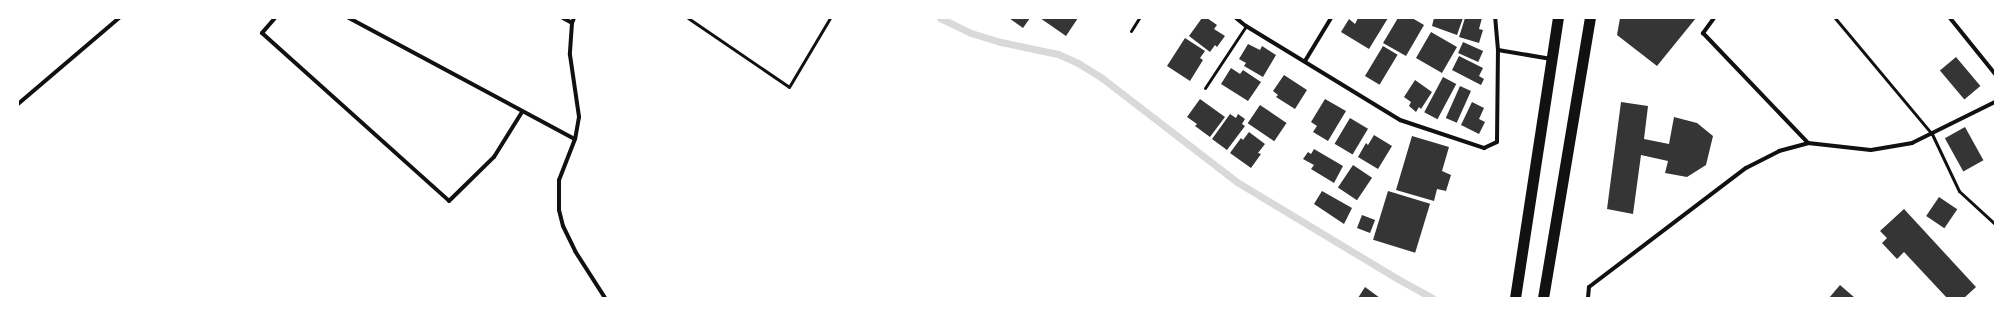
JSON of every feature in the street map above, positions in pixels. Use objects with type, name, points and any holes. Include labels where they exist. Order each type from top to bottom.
[{"type":"highway","points":[[1515,298],[1558,18]]},
{"type":"highway","points":[[1543,298],[1590,18]]},
{"type":"street","points":[[18,104],[120,18]]},
{"type":"street","points":[[275,18],[262,33],[449,201],[494,157],[522,112]]},
{"type":"street","points":[[349,18],[522,112],[575,139]]},
{"type":"street","points":[[563,18],[572,23]]},
{"type":"street","points":[[574,18],[572,23],[570,55],[578,117],[575,139],[559,180],[559,210],[563,226],[575,251],[604,298]]},
{"type":"street","points":[[1236,18],[1246,26],[1400,120],[1484,148],[1497,142],[1498,50],[1495,18]]},
{"type":"street","points":[[1304,60],[1331,18]]},
{"type":"street","points":[[1714,18],[1703,33],[1808,143]]},
{"type":"street","points":[[1950,18],[1995,74]]},
{"type":"street","points":[[1498,50],[1551,59]]},
{"type":"street","points":[[1588,298],[1589,287],[1746,168],[1779,151],[1808,143],[1871,150],[1912,144],[1995,102]]},
{"type":"lane","points":[[688,18],[789,87],[830,18]]},
{"type":"lane","points":[[1131,31],[1140,18]]},
{"type":"lane","points":[[1835,18],[1932,134],[1959,191],[1995,224]]},
{"type":"lane","points":[[1205,88],[1246,26]]},
{"type":"building","points":[[1009,18],[1030,18],[1023,28]]},
{"type":"building","points":[[1040,18],[1078,18],[1066,36]]},
{"type":"building","points":[[1202,18],[1207,18],[1217,25],[1214,29],[1225,36],[1217,47],[1215,45],[1210,52],[1189,36]]},
{"type":"building","points":[[1358,18],[1388,18],[1369,49],[1341,32],[1349,19],[1355,24]]},
{"type":"building","points":[[1398,18],[1412,18],[1424,25],[1406,56],[1383,43]]},
{"type":"building","points":[[1434,18],[1463,18],[1457,35],[1432,26]]},
{"type":"building","points":[[1465,18],[1482,18],[1479,29],[1483,30],[1479,43],[1459,37]]},
{"type":"building","points":[[1620,18],[1696,18],[1657,66],[1617,35]]},
{"type":"building","points":[[1431,32],[1457,47],[1442,73],[1416,58]]},
{"type":"building","points":[[1185,38],[1205,51],[1200,58],[1203,60],[1190,81],[1167,66]]},
{"type":"building","points":[[1463,42],[1483,51],[1478,62],[1458,53]]},
{"type":"building","points":[[1248,44],[1260,50],[1262,46],[1276,55],[1263,77],[1244,66],[1246,63],[1239,59]]},
{"type":"building","points":[[1383,46],[1398,55],[1380,85],[1365,76]]},
{"type":"building","points":[[1459,56],[1483,68],[1479,76],[1484,79],[1481,85],[1452,70]]},
{"type":"building","points":[[1956,57],[1980,86],[1964,100],[1940,70]]},
{"type":"building","points":[[1231,68],[1240,74],[1243,70],[1261,82],[1248,101],[1221,84]]},
{"type":"building","points":[[1284,75],[1307,90],[1295,109],[1276,97],[1278,95],[1273,91]]},
{"type":"building","points":[[1443,77],[1456,84],[1437,119],[1424,112]]},
{"type":"building","points":[[1415,80],[1432,92],[1421,109],[1419,107],[1416,112],[1409,106],[1411,102],[1404,97]]},
{"type":"building","points":[[1460,86],[1471,91],[1457,123],[1446,118]]},
{"type":"building","points":[[1200,99],[1225,117],[1210,137],[1195,126],[1197,124],[1187,117]]},
{"type":"building","points":[[1325,99],[1346,111],[1328,141],[1313,132],[1317,126],[1311,122]]},
{"type":"building","points":[[1472,102],[1484,108],[1479,119],[1485,122],[1479,134],[1461,125]]},
{"type":"building","points":[[1621,102],[1648,106],[1644,139],[1669,144],[1674,117],[1697,123],[1713,136],[1706,165],[1687,177],[1665,173],[1668,161],[1641,155],[1633,214],[1607,209]]},
{"type":"building","points":[[1260,105],[1287,123],[1274,141],[1248,123]]},
{"type":"building","points":[[1230,114],[1236,118],[1238,114],[1245,119],[1242,124],[1245,126],[1227,150],[1212,139]]},
{"type":"building","points":[[1350,118],[1368,129],[1353,155],[1335,144]]},
{"type":"building","points":[[1965,127],[1983,160],[1963,171],[1945,138]]},
{"type":"building","points":[[1249,132],[1265,144],[1258,153],[1261,154],[1251,168],[1230,153],[1241,138],[1243,140]]},
{"type":"building","points":[[1374,135],[1392,146],[1378,169],[1358,157],[1366,143],[1368,145]]},
{"type":"building","points":[[1412,136],[1449,147],[1442,171],[1451,175],[1446,191],[1437,189],[1434,201],[1396,190]]},
{"type":"building","points":[[1314,149],[1343,166],[1334,183],[1311,169],[1314,165],[1303,159],[1308,152],[1311,154]]},
{"type":"building","points":[[1353,165],[1372,178],[1357,200],[1338,187]]},
{"type":"building","points":[[1322,191],[1352,208],[1344,224],[1314,204]]},
{"type":"building","points":[[1388,191],[1430,204],[1415,253],[1373,240]]},
{"type":"building","points":[[1939,197],[1957,209],[1944,228],[1926,216]]},
{"type":"building","points":[[1904,209],[1976,287],[1964,298],[1947,298],[1904,252],[1897,259],[1882,243],[1887,238],[1880,231]]},
{"type":"building","points":[[1362,215],[1375,220],[1370,233],[1357,228]]},
{"type":"building","points":[[1840,285],[1855,298],[1829,298]]},
{"type":"building","points":[[1365,287],[1380,298],[1358,298]]},
{"type":"waterway","points":[[940,18],[971,33],[1001,42],[1058,54],[1078,63],[1102,78],[1237,182],[1432,298]]}]
